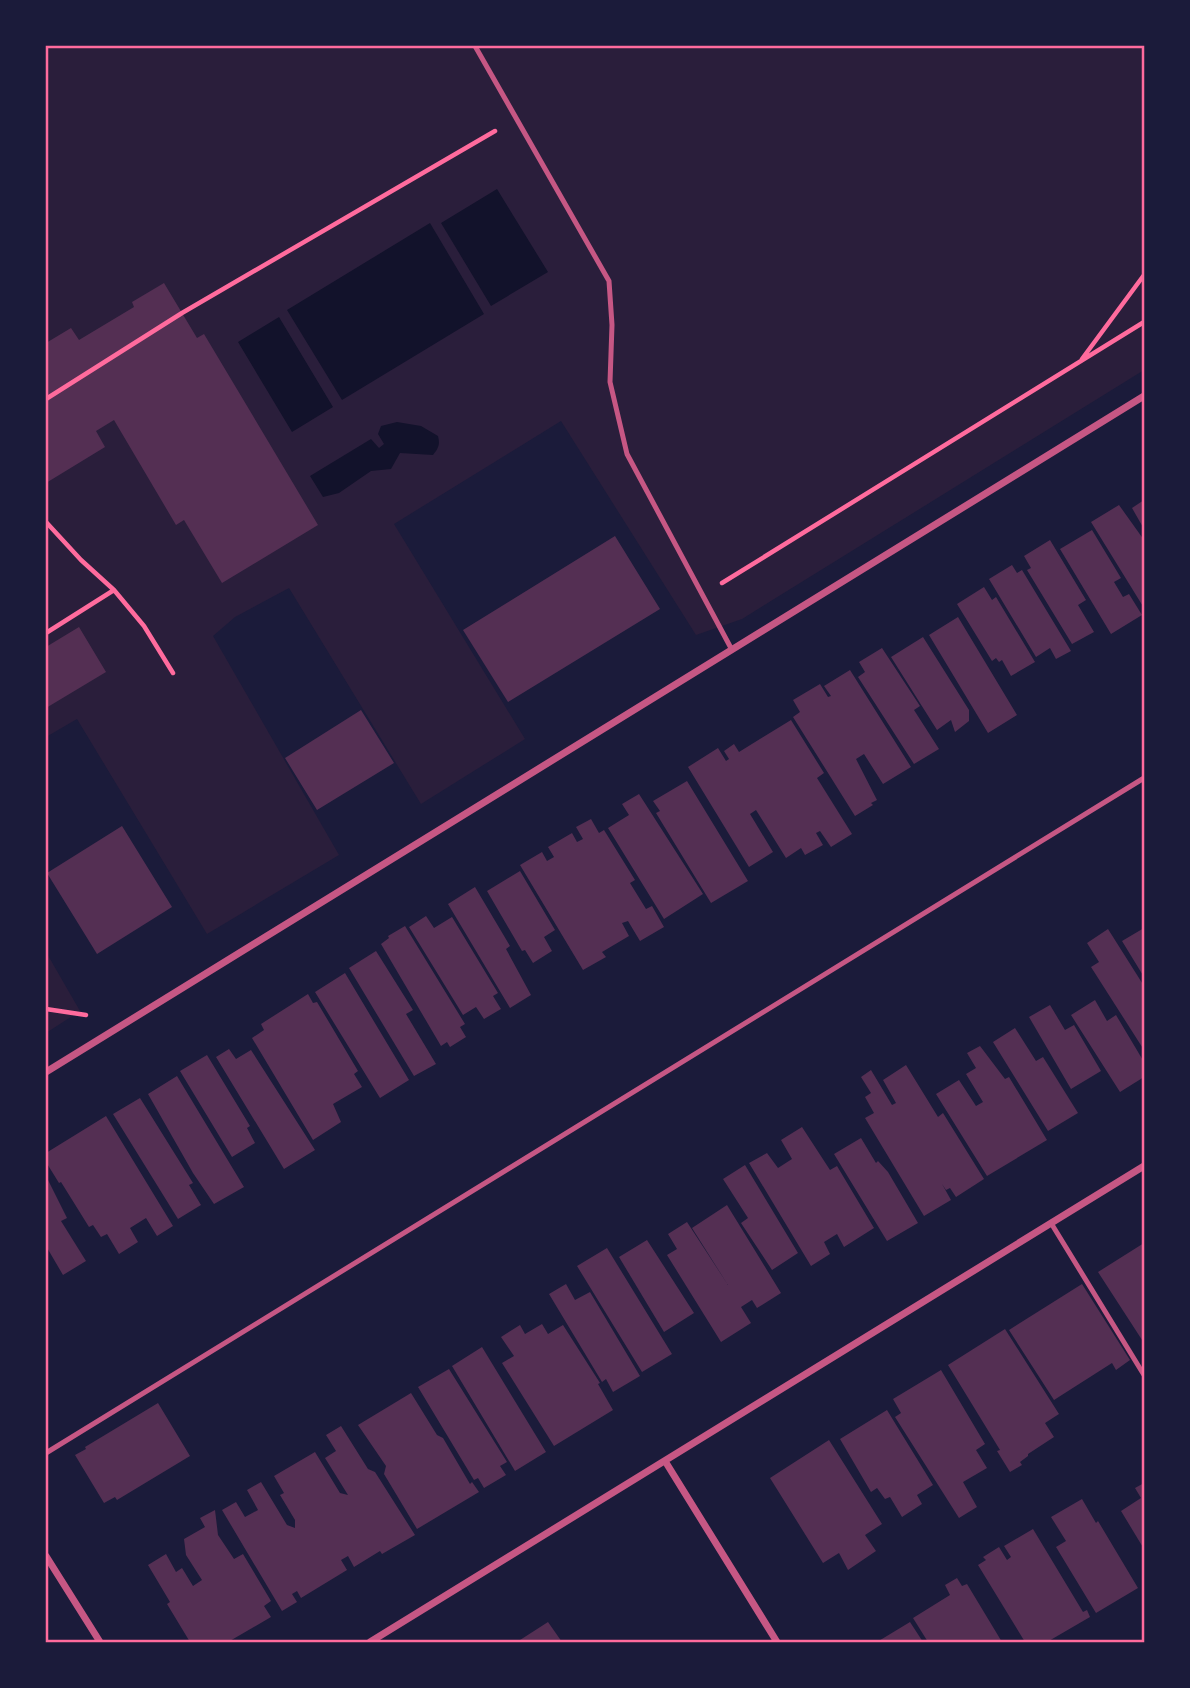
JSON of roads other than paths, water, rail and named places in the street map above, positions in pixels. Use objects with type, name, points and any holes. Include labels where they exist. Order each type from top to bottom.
[{"type":"street","points":[[46,1072],[1144,396]]},
{"type":"street","points":[[370,1643],[1144,1166]]},
{"type":"street","points":[[666,1461],[778,1643]]},
{"type":"street","points":[[46,1556],[100,1643]]},
{"type":"lane","points":[[475,46],[514,119],[609,281],[612,325],[610,382],[627,454],[732,650]]},
{"type":"lane","points":[[46,1453],[1144,778]]},
{"type":"lane","points":[[1051,1223],[1144,1375]]}]
